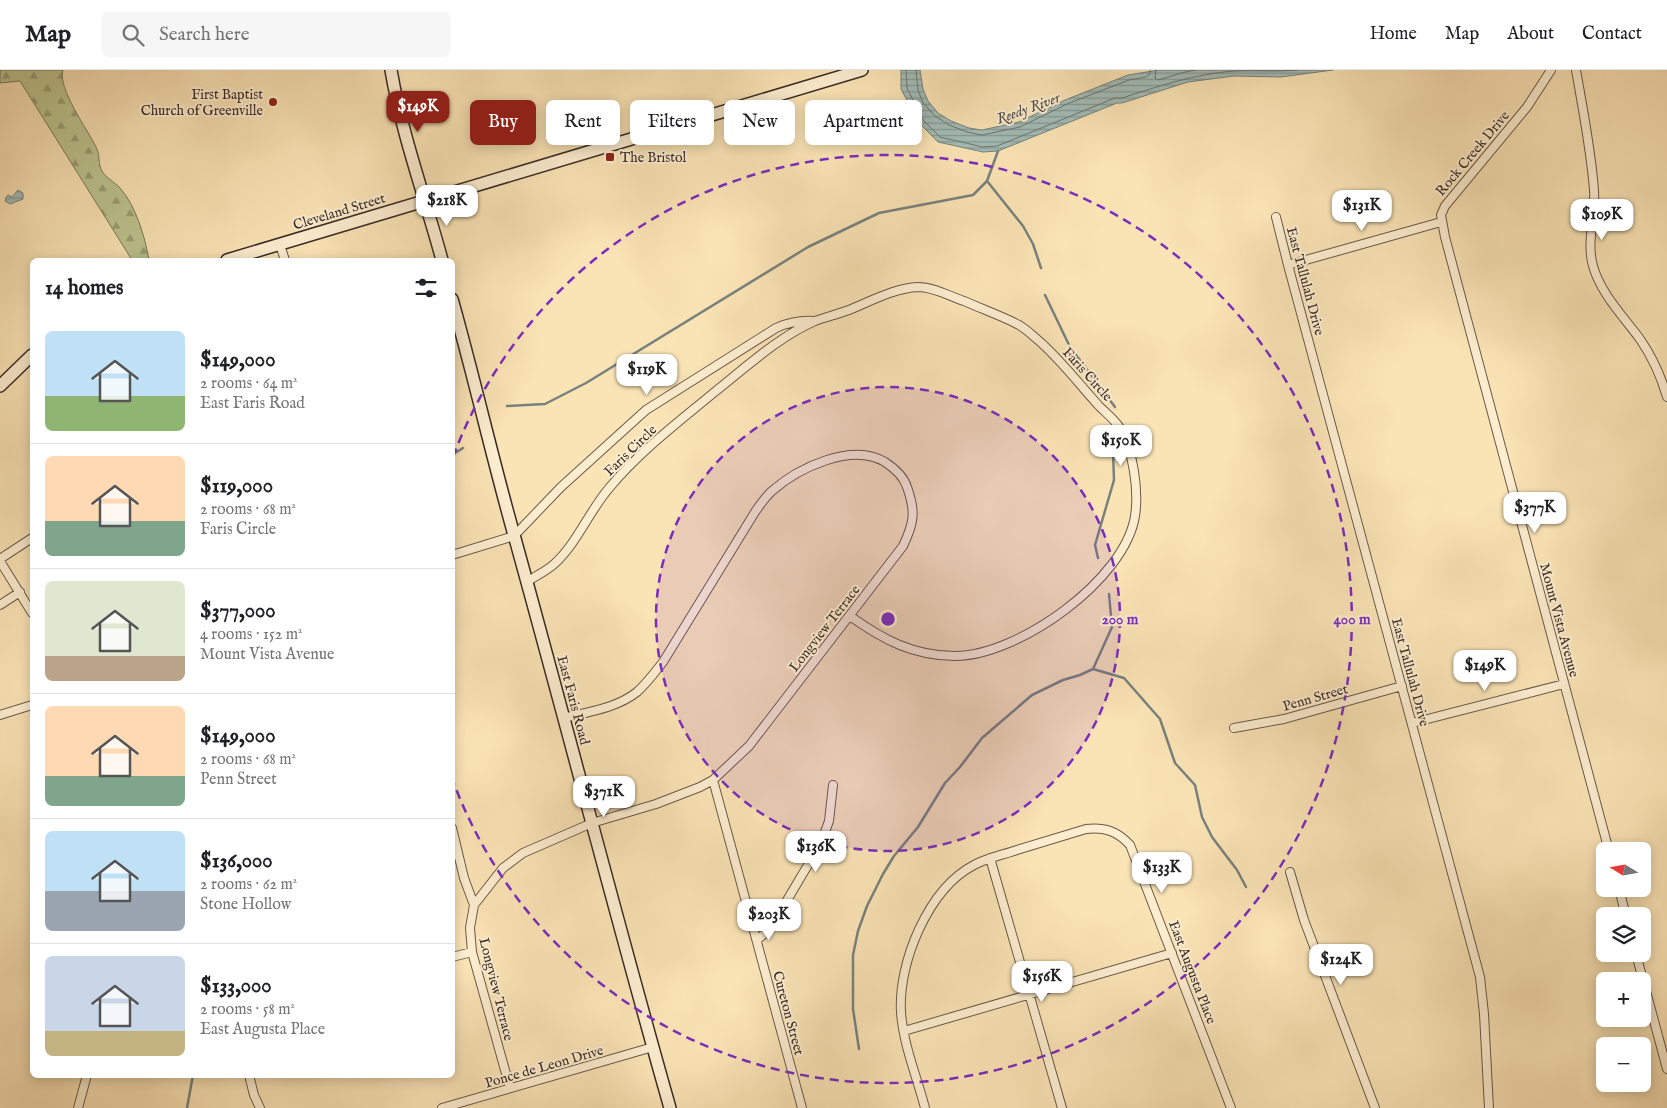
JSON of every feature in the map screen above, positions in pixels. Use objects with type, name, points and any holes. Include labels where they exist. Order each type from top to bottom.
[{"type":"main road","points":[[390,70],[400,119],[426,200],[441,258]]},
{"type":"main road","name":"Cleveland Street","points":[[234,258],[862,70]]},
{"type":"main road","name":"East Faris Road","points":[[455,310],[563,718],[670,1108]]},
{"type":"main road","points":[[0,386],[30,357]]},
{"type":"street","name":"Rock Creek Drive","points":[[1441,222],[1444,206],[1527,107],[1551,70]]},
{"type":"street","points":[[1576,70],[1594,192],[1590,249],[1592,265],[1605,292],[1640,339],[1658,369],[1667,397]]},
{"type":"street","name":"East Tallulah Drive","points":[[1276,217],[1480,977],[1484,1006],[1489,1108]]},
{"type":"street","points":[[1288,265],[1441,222]]},
{"type":"street","name":"Mount Vista Avenue","points":[[1441,222],[1607,842]]},
{"type":"street","points":[[280,245],[285,258]]},
{"type":"street","name":"Faris Circle","points":[[528,581],[552,566],[564,553],[604,494],[656,441],[748,365],[791,334],[817,321],[897,291],[920,287],[941,292],[1020,326],[1064,365],[1120,429],[1130,455],[1136,491],[1135,514],[1131,532],[1118,555],[1098,581],[1069,606],[1029,633],[1008,642],[969,654],[951,656],[928,653],[888,641],[850,616]]},
{"type":"street","name":"Faris Circle","points":[[514,536],[561,487],[646,410],[776,328],[791,322],[817,321]]},
{"type":"street","name":"Longview Terrace","points":[[510,1088],[472,952],[470,928],[474,905],[495,876],[508,863],[523,853],[592,823],[692,791],[713,780],[733,762],[748,746],[903,546],[911,530],[914,516],[912,499],[906,482],[897,472],[880,460],[861,454],[831,459],[805,469],[771,492],[755,512],[663,662],[646,683],[627,699],[612,706],[563,718]]},
{"type":"street","points":[[455,555],[514,536]]},
{"type":"street","points":[[30,539],[0,560],[30,610]]},
{"type":"street","points":[[0,605],[20,592]]},
{"type":"street","points":[[1412,723],[1564,684]]},
{"type":"street","name":"Penn Street","points":[[1234,728],[1284,719],[1402,686]]},
{"type":"street","points":[[0,715],[30,706]]},
{"type":"street","name":"Cureton Street","points":[[713,780],[802,1108]]},
{"type":"street","points":[[757,940],[770,929],[824,837],[829,821],[832,784]]},
{"type":"street","name":"East Augusta Place","points":[[925,1108],[904,1031],[901,998],[909,958],[922,923],[931,906],[940,893],[960,873],[974,865],[990,858],[1086,829],[1096,828],[1113,831],[1130,845],[1232,1108]]},
{"type":"street","points":[[455,840],[464,878],[474,905]]},
{"type":"street","points":[[990,858],[1062,1108]]},
{"type":"street","points":[[1290,872],[1304,920],[1374,1108]]},
{"type":"street","points":[[455,956],[472,952]]},
{"type":"street","points":[[904,1031],[1172,953]]},
{"type":"street","points":[[1638,962],[1667,1069]]},
{"type":"street","name":"Ponce de Leon Drive","points":[[442,1108],[653,1047]]},
{"type":"street","points":[[78,1108],[87,1078]]},
{"type":"street","points":[[250,1078],[260,1108]]},
{"type":"green space","points":[[0,70],[63,70],[64,87],[97,150],[101,169],[126,195],[131,204],[142,232],[149,258],[131,258],[20,81],[0,83]]},
{"type":"water","points":[[901,70],[920,70],[923,89],[928,101],[938,113],[951,121],[969,128],[982,130],[1019,122],[1065,100],[1128,75],[1159,70],[1333,70],[1281,77],[1234,76],[1188,82],[1117,103],[998,151],[983,152],[938,142],[922,126],[922,100],[907,100],[901,89]]},
{"type":"water","points":[[18,190],[23,193],[23,199],[10,204],[5,201],[8,195],[12,197]]},
{"type":"waterway","points":[[507,406],[545,404],[586,383],[808,247],[879,213],[973,195],[987,181],[998,151]]},
{"type":"waterway","points":[[987,181],[1023,226],[1033,244],[1041,268]]},
{"type":"waterway","points":[[1045,295],[1070,347],[1115,407]]},
{"type":"waterway","points":[[455,453],[463,448]]},
{"type":"waterway","points":[[1098,558],[1095,545],[1114,480],[1113,452]]},
{"type":"waterway","points":[[859,1049],[853,1009],[853,955],[858,931],[867,906],[883,874],[894,856],[918,827],[945,783],[982,738],[1032,695],[1063,680],[1093,669],[1112,627],[1109,594]]},
{"type":"waterway","points":[[1093,669],[1124,678],[1160,719],[1175,763],[1195,785],[1202,817],[1212,837],[1237,870],[1246,887]]},
{"type":"waterway","points":[[187,1108],[192,1078]]},
{"type":"place","name":"First Baptist Church of Greenville","points":[[273,102]]},
{"type":"place","name":"The Bristol","points":[[610,157]]},
{"type":"water label","name":"Reedy River","points":[[1028,108]]}]
